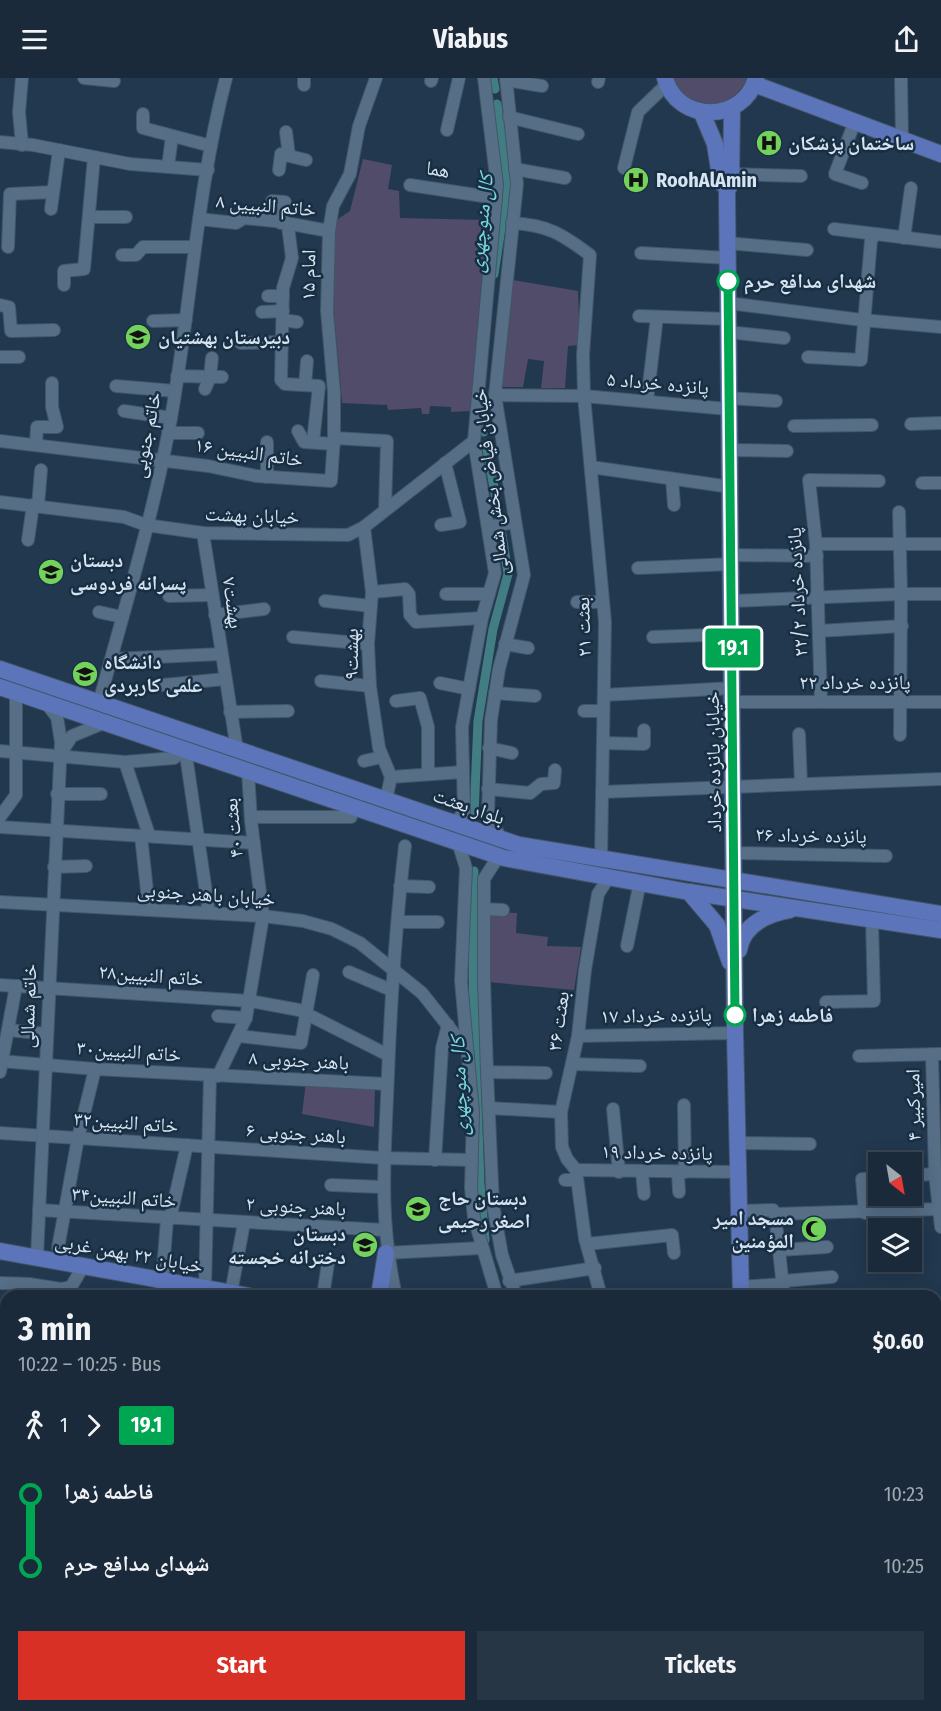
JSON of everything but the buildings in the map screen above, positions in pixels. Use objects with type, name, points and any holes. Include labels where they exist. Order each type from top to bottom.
[{"type":"main road","points":[[666,81],[684,105],[702,113],[732,108],[741,102],[755,81],[941,154]]},
{"type":"main road","name":"خیابان پانزده خرداد","points":[[732,108],[728,250],[728,404],[734,695],[735,1033],[741,1290]]},
{"type":"main road","name":"خیابان پانزده خرداد","points":[[702,113],[715,144],[721,184],[729,183]]},
{"type":"main road","name":"بلوار بعثت","points":[[0,669],[237,750],[458,842],[498,856],[640,882],[681,885],[703,876],[941,914]]},
{"type":"main road","name":"بلوار بعثت","points":[[8,690],[248,771],[386,800],[501,839],[601,858],[681,885],[736,898],[941,930]]},
{"type":"main road","points":[[703,876],[723,866],[735,853]]},
{"type":"main road","points":[[681,885],[717,925],[736,976]]},
{"type":"main road","points":[[736,976],[740,944],[745,933],[763,918],[800,908]]},
{"type":"main road","name":"خیابان ۲۲ بهمن غربی","points":[[0,1251],[84,1265],[162,1288],[190,1290]]},
{"type":"main road","points":[[380,1290],[386,1253]]},
{"type":"street","points":[[22,78],[19,112],[22,145]]},
{"type":"street","points":[[84,78],[114,81]]},
{"type":"street","name":"خاتم جنوبی","points":[[99,703],[168,434],[199,219],[211,146],[226,78]]},
{"type":"street","name":"امام ۱۵","points":[[331,481],[334,441],[327,311],[328,231],[333,206],[351,174],[359,126],[376,78]]},
{"type":"street","points":[[447,130],[459,78]]},
{"type":"street","name":"خیابان فیاض بخش شمالی","points":[[455,823],[464,812],[462,727],[482,618],[495,573],[474,441],[498,185],[484,78]]},
{"type":"street","points":[[901,78],[902,139]]},
{"type":"street","points":[[506,79],[542,86]]},
{"type":"street","name":"خیابان فیاض بخش شمالی","points":[[501,839],[488,814],[489,748],[495,693],[505,644],[524,575],[495,395],[517,184],[506,79]]},
{"type":"street","points":[[624,168],[638,112],[666,81]]},
{"type":"street","points":[[486,98],[507,95]]},
{"type":"street","points":[[143,114],[143,128],[211,146]]},
{"type":"street","points":[[509,117],[578,134]]},
{"type":"street","points":[[855,121],[835,174],[862,183]]},
{"type":"street","points":[[286,132],[289,156]]},
{"type":"street","points":[[168,167],[172,136]]},
{"type":"street","points":[[0,142],[59,150],[130,164],[208,170]]},
{"type":"street","points":[[51,209],[59,150]]},
{"type":"street","points":[[279,170],[281,154],[306,160]]},
{"type":"street","points":[[64,285],[64,271],[84,269],[94,157]]},
{"type":"street","points":[[515,169],[565,178]]},
{"type":"street","points":[[729,183],[801,176]]},
{"type":"street","name":"هما","points":[[410,185],[496,198]]},
{"type":"street","points":[[904,238],[911,188]]},
{"type":"street","points":[[8,247],[10,194],[53,192]]},
{"type":"street","points":[[272,201],[285,202],[280,225],[294,264],[283,296],[281,380],[285,384],[317,384],[320,389],[313,442]]},
{"type":"street","points":[[89,217],[126,217]]},
{"type":"street","name":"خاتم النبیین ۸","points":[[199,219],[228,226],[244,218],[280,225],[307,222],[328,231]]},
{"type":"street","name":"بعثت ۲۱","points":[[512,223],[532,224],[557,231],[590,255],[583,355],[584,396],[603,602],[601,858]]},
{"type":"street","points":[[834,229],[941,242]]},
{"type":"street","points":[[808,357],[861,360],[862,320],[871,240],[876,234]]},
{"type":"street","points":[[122,255],[136,255],[143,247],[195,247]]},
{"type":"street","points":[[641,253],[807,250]]},
{"type":"street","points":[[278,255],[294,264]]},
{"type":"street","points":[[268,296],[283,296]]},
{"type":"street","points":[[0,305],[9,307],[11,331],[54,330]]},
{"type":"street","points":[[262,312],[283,316],[297,322]]},
{"type":"street","points":[[485,312],[502,314]]},
{"type":"street","points":[[639,316],[862,320],[941,327]]},
{"type":"street","points":[[647,401],[657,317]]},
{"type":"street","points":[[728,318],[784,338]]},
{"type":"street","points":[[153,321],[186,320]]},
{"type":"street","points":[[241,343],[283,342]]},
{"type":"street","points":[[0,357],[19,357]]},
{"type":"street","points":[[177,376],[212,381],[212,358]]},
{"type":"street","points":[[305,385],[307,361]]},
{"type":"street","points":[[36,445],[37,427],[57,427],[52,407],[52,383]]},
{"type":"street","points":[[116,386],[175,391]]},
{"type":"street","name":"پانزده خرداد ۵","points":[[495,395],[584,396],[728,404],[776,401]]},
{"type":"street","points":[[124,411],[171,418]]},
{"type":"street","points":[[911,424],[941,423]]},
{"type":"street","points":[[794,426],[872,425]]},
{"type":"street","points":[[297,431],[304,442],[387,441],[385,510]]},
{"type":"street","points":[[168,434],[198,433]]},
{"type":"street","name":"خاتم النبیین ۱۶","points":[[0,441],[162,461],[267,477],[331,481]]},
{"type":"street","name":"خیابان بهشت","points":[[0,502],[124,517],[146,525],[203,533],[348,535],[364,527],[474,441]]},
{"type":"street","points":[[267,442],[267,477]]},
{"type":"street","points":[[730,450],[787,451]]},
{"type":"street","points":[[441,525],[460,522],[445,463]]},
{"type":"street","points":[[591,467],[731,487]]},
{"type":"street","points":[[28,540],[41,470]]},
{"type":"street","points":[[672,479],[674,505]]},
{"type":"street","name":"پانزده خرداد ۲۲/۲","points":[[821,702],[816,550],[809,480],[879,481]]},
{"type":"street","points":[[922,483],[941,483]]},
{"type":"street","points":[[899,512],[902,626],[900,735]]},
{"type":"street","points":[[488,527],[515,522]]},
{"type":"street","name":"بهشت۹","points":[[364,527],[372,592],[368,644],[370,686],[382,757],[391,777]]},
{"type":"street","name":"بهشت۷","points":[[203,533],[237,750]]},
{"type":"street","points":[[638,568],[899,542],[941,544]]},
{"type":"street","points":[[372,592],[405,589],[409,594],[410,615],[417,622],[482,618]]},
{"type":"street","points":[[446,594],[489,594]]},
{"type":"street","points":[[732,601],[941,594]]},
{"type":"street","points":[[169,596],[212,596]]},
{"type":"street","points":[[326,601],[371,606]]},
{"type":"street","points":[[577,602],[603,602]]},
{"type":"street","points":[[215,615],[264,609]]},
{"type":"street","points":[[99,612],[122,617]]},
{"type":"street","points":[[819,631],[902,626]]},
{"type":"street","points":[[653,638],[733,634]]},
{"type":"street","points":[[293,637],[368,644]]},
{"type":"street","points":[[505,644],[528,648]]},
{"type":"street","points":[[112,659],[221,654]]},
{"type":"street","points":[[163,685],[225,679]]},
{"type":"street","points":[[321,681],[370,686]]},
{"type":"street","points":[[440,683],[469,689]]},
{"type":"street","points":[[0,817],[16,795],[16,752],[8,690]]},
{"type":"street","name":"پانزده خرداد ۲۲","points":[[604,695],[657,692],[821,702],[941,702]]},
{"type":"street","points":[[495,693],[535,696]]},
{"type":"street","points":[[396,701],[420,698],[428,727],[428,773]]},
{"type":"street","name":"خاتم شمالی","points":[[37,1257],[59,757],[59,724],[46,703]]},
{"type":"street","points":[[230,712],[288,711]]},
{"type":"street","points":[[584,711],[603,711]]},
{"type":"street","points":[[59,757],[72,736],[106,722]]},
{"type":"street","points":[[603,743],[644,744],[644,730]]},
{"type":"street","points":[[799,735],[801,784]]},
{"type":"street","points":[[0,751],[125,762],[174,758],[185,748]]},
{"type":"street","points":[[185,748],[209,913]]},
{"type":"street","points":[[489,748],[512,753]]},
{"type":"street","points":[[364,761],[382,757]]},
{"type":"street","points":[[125,762],[145,835],[149,909]]},
{"type":"street","points":[[488,789],[530,793],[541,784],[554,783],[555,770]]},
{"type":"street","name":"بعثت ۴۰","points":[[214,1076],[239,1036],[246,1018],[263,916],[248,771]]},
{"type":"street","points":[[386,800],[391,777],[463,772]]},
{"type":"street","points":[[602,792],[941,779]]},
{"type":"street","points":[[57,794],[101,795]]},
{"type":"street","points":[[251,817],[351,817]]},
{"type":"street","points":[[0,827],[254,843]]},
{"type":"street","points":[[458,842],[466,868],[461,981],[473,1112],[474,1218],[494,1290]]},
{"type":"street","points":[[395,1290],[386,1253],[382,1187],[391,990],[405,846]]},
{"type":"street","name":"پانزده خرداد ۲۶","points":[[735,853],[886,856]]},
{"type":"street","points":[[498,856],[484,879],[487,1071],[493,1205],[509,1281],[513,1290]]},
{"type":"street","points":[[54,867],[86,866]]},
{"type":"street","name":"بعثت ۳۶","points":[[573,1177],[562,1147],[561,1112],[578,1036],[585,970],[601,876]]},
{"type":"street","points":[[627,946],[640,882]]},
{"type":"street","points":[[400,886],[429,887]]},
{"type":"street","name":"خیابان باهنر جنوبی","points":[[0,902],[263,916],[303,921],[332,929],[368,949],[393,972],[422,993],[467,1050]]},
{"type":"street","points":[[484,909],[503,910]]},
{"type":"street","points":[[826,1002],[874,1000],[872,920]]},
{"type":"street","points":[[399,922],[438,922]]},
{"type":"street","points":[[349,972],[391,990]]},
{"type":"street","points":[[239,1036],[302,1043],[313,975]]},
{"type":"street","name":"خاتم النبیین۲۸","points":[[0,985],[250,1001],[299,1010],[388,1055]]},
{"type":"street","points":[[1,1065],[16,986]]},
{"type":"street","points":[[218,1016],[246,1018]]},
{"type":"street","points":[[435,1160],[442,1048],[448,1025]]},
{"type":"street","points":[[8,1030],[47,1034]]},
{"type":"street","name":"پانزده خرداد ۱۷","points":[[578,1036],[735,1033]]},
{"type":"street","points":[[859,1056],[936,1054]]},
{"type":"street","name":"امیرکبیر ۴","points":[[936,1054],[941,1227]]},
{"type":"street","name":"خاتم النبیین۳۰","points":[[1,1065],[45,1064],[214,1076]]},
{"type":"street","points":[[572,1065],[640,1066]]},
{"type":"street","points":[[58,1248],[78,1138],[95,1069]]},
{"type":"street","points":[[487,1071],[546,1073]]},
{"type":"street","points":[[214,1076],[207,1147],[207,1221],[218,1290]]},
{"type":"street","name":"باهنر جنوبی ۸","points":[[214,1076],[387,1084]]},
{"type":"street","points":[[679,1192],[684,1105]]},
{"type":"street","points":[[489,1108],[561,1112]]},
{"type":"street","points":[[613,1109],[619,1172]]},
{"type":"street","name":"خاتم النبیین۳۲","points":[[0,1133],[207,1147]]},
{"type":"street","points":[[738,1143],[810,1144]]},
{"type":"street","points":[[162,1288],[168,1219],[187,1145]]},
{"type":"street","name":"باهنر جنوبی ۶","points":[[207,1147],[472,1161]]},
{"type":"street","name":"پانزده خرداد ۱۹","points":[[573,1177],[619,1172],[738,1172]]},
{"type":"street","points":[[642,1172],[644,1194]]},
{"type":"street","points":[[922,1175],[938,1174]]},
{"type":"street","points":[[573,1177],[580,1231],[587,1244],[600,1290]]},
{"type":"street","points":[[865,1213],[862,1179],[868,1179]]},
{"type":"street","points":[[331,1185],[382,1187]]},
{"type":"street","points":[[775,1214],[939,1209]]},
{"type":"street","name":"خاتم النبیین۳۴","points":[[39,1210],[207,1221]]},
{"type":"street","points":[[739,1210],[773,1210],[783,1287]]},
{"type":"street","name":"باهنر جنوبی ۲","points":[[207,1221],[384,1230]]},
{"type":"street","points":[[219,1290],[244,1223]]},
{"type":"street","points":[[587,1244],[672,1235],[675,1253]]},
{"type":"street","points":[[780,1250],[827,1247]]},
{"type":"street","points":[[386,1253],[481,1248]]},
{"type":"street","points":[[324,1290],[328,1263]]},
{"type":"street","points":[[0,1283],[28,1290],[71,1287],[84,1265]]},
{"type":"street","points":[[509,1281],[595,1268]]},
{"type":"street","points":[[758,1290],[832,1277]]},
{"type":"shaded area","points":[[672,78],[748,78],[743,87],[728,100],[719,104],[700,105],[690,101]]},
{"type":"shaded area","points":[[363,159],[392,165],[388,189],[399,191],[400,218],[487,220],[470,411],[451,412],[451,407],[430,406],[429,414],[422,414],[421,408],[388,410],[387,405],[342,403],[334,310],[334,239],[338,219],[350,211]]},
{"type":"shaded area","points":[[513,280],[578,291],[580,345],[568,346],[565,388],[541,388],[544,361],[528,359],[523,387],[499,387]]},
{"type":"shaded area","points":[[490,912],[517,913],[516,933],[548,937],[547,946],[581,947],[574,990],[487,982]]},
{"type":"shaded area","points":[[306,1082],[375,1087],[374,1127],[302,1114]]},
{"type":"waterway","name":"کال منوچهری","points":[[493,78],[495,89]]},
{"type":"waterway","name":"کال منوچهری","points":[[494,274],[508,183],[497,104]]},
{"type":"waterway","name":"کال منوچهری","points":[[480,408],[484,432]]},
{"type":"waterway","name":"کال منوچهری","points":[[486,444],[499,516]]},
{"type":"waterway","name":"کال منوچهری","points":[[474,815],[478,721],[493,629],[508,574],[501,529]]},
{"type":"waterway","name":"کال منوچهری","points":[[474,871],[473,977],[480,1184],[485,1240]]},
{"type":"bus line","name":"19.1","points":[[728,281],[736,898],[735,1015]]},
{"type":"place","name":"ساختمان پزشکان","points":[[769,143]]},
{"type":"place","name":"RoohAlAmin","points":[[636,180]]},
{"type":"place","name":"شهدای مدافع حرم","points":[[728,281]]},
{"type":"place","name":"دبیرستان بهشتیان","points":[[138,337]]},
{"type":"place","name":"دبستان پسرانه فردوسی","points":[[51,572]]},
{"type":"place","name":"دانشگاه علمی کاربردی","points":[[85,674]]},
{"type":"place","name":"فاطمه زهرا","points":[[735,1015]]},
{"type":"place","name":"دبستان حاج اصغر رحیمی","points":[[418,1209]]},
{"type":"place","name":"مسجد امیر المؤمنین","points":[[814,1229]]},
{"type":"place","name":"دبستان دخترانه خجسته","points":[[365,1245]]}]
